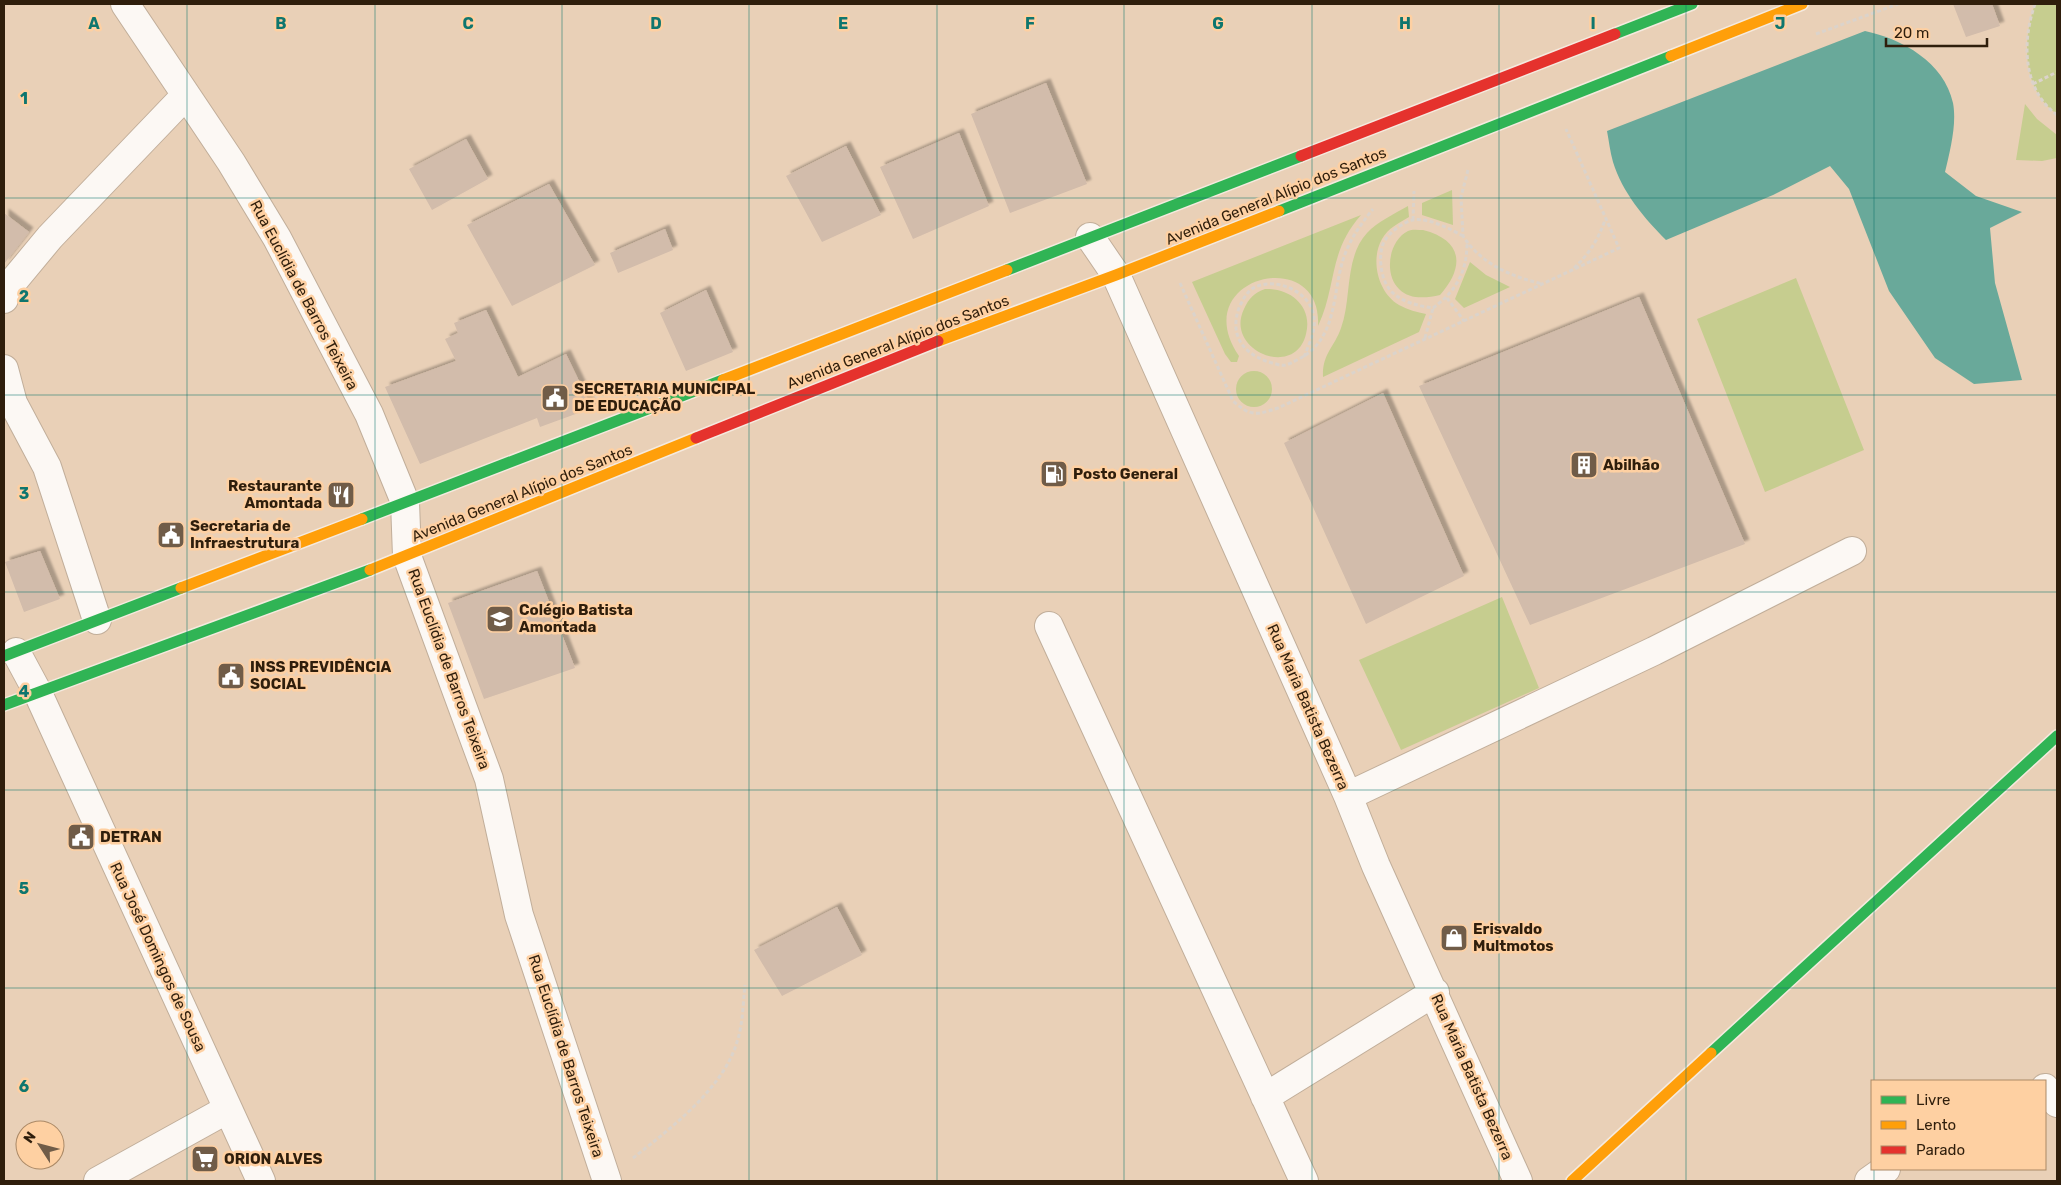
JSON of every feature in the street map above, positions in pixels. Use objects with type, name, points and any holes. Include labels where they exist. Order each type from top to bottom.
[{"type":"main road","name":"Avenida General Alípio dos Santos","points":[[10,654],[1692,4]]},
{"type":"main road","name":"Avenida General Alípio dos Santos","points":[[4,705],[37,691],[407,556],[887,360],[1116,275],[1802,4]]},
{"type":"main road","points":[[1572,1181],[2057,736]]},
{"type":"street","name":"Rua Euclídia de Barros Teixeira","points":[[125,4],[231,162],[277,238],[369,414],[405,502],[407,556],[489,779],[519,915],[607,1179]]},
{"type":"street","points":[[4,299],[6,290],[50,237],[185,96]]},
{"type":"street","name":"Rua Maria Batista Bezerra","points":[[1090,237],[1116,275],[1348,796],[1376,866],[1435,992],[1518,1181]]},
{"type":"street","points":[[4,369],[13,403],[47,467],[97,620]]},
{"type":"street","points":[[1348,796],[1654,651],[1852,551]]},
{"type":"street","points":[[1049,626],[1304,1181]]},
{"type":"street","name":"Rua José Domingos de Sousa","points":[[10,654],[37,691],[261,1181]]},
{"type":"street","points":[[1265,1096],[1435,992]]},
{"type":"street","points":[[2046,1088],[2057,1103]]},
{"type":"street","points":[[98,1181],[228,1109]]},
{"type":"street","points":[[1869,1181],[1885,1170]]},
{"type":"path","points":[[2035,4],[2026,53],[2033,84],[2040,97],[2057,115]]},
{"type":"path","points":[[2033,84],[2057,72]]},
{"type":"path","points":[[1189,279],[1180,282],[1234,401],[1246,412],[1258,414],[1278,408],[1619,248],[1566,128],[1557,132]]},
{"type":"path","points":[[1460,171],[1469,167],[1461,197],[1462,236]]},
{"type":"path","points":[[1405,192],[1414,189],[1412,220]]},
{"type":"path","points":[[1304,356],[1313,334],[1314,318],[1311,304],[1296,291],[1278,284],[1254,287],[1243,298],[1235,320],[1236,335],[1248,352],[1266,362],[1284,366],[1304,356],[1326,334],[1333,314],[1344,256],[1356,230],[1378,203],[1369,206]]},
{"type":"path","points":[[1569,272],[1587,255],[1599,238],[1606,219]]},
{"type":"path","points":[[1433,308],[1416,305],[1391,291],[1383,276],[1381,260],[1383,243],[1398,227],[1412,220],[1421,220],[1448,228],[1462,236],[1467,243],[1489,262],[1506,273],[1544,284]]},
{"type":"path","points":[[1425,339],[1433,308],[1447,298],[1460,280],[1467,260],[1467,243]]},
{"type":"path","points":[[1447,298],[1464,321]]},
{"type":"path","points":[[607,1179],[657,1139],[691,1108],[720,1076],[737,1042],[746,985]]},
{"type":"green space","points":[[2035,4],[2057,4],[2057,114],[2045,104],[2037,92],[2028,64],[2028,33]]},
{"type":"green space","points":[[2025,104],[2037,119],[2057,135],[2057,158],[2042,161],[2016,160]]},
{"type":"green space","points":[[1452,190],[1453,225],[1422,215],[1422,203]]},
{"type":"green space","points":[[1408,206],[1409,217],[1384,235],[1378,247],[1377,266],[1381,284],[1392,300],[1406,308],[1426,314],[1419,332],[1323,377],[1324,362],[1341,328],[1352,266],[1360,243],[1376,225]]},
{"type":"green space","points":[[1361,215],[1343,242],[1318,326],[1314,300],[1300,285],[1281,278],[1260,280],[1242,290],[1229,306],[1227,329],[1239,356],[1237,362],[1231,362],[1225,354],[1192,282]]},
{"type":"green space","points":[[1410,230],[1423,230],[1446,240],[1453,248],[1456,256],[1456,265],[1454,274],[1440,295],[1413,297],[1403,293],[1394,283],[1391,275],[1390,258],[1396,242],[1401,236]]},
{"type":"green space","points":[[1470,262],[1486,275],[1510,287],[1464,308],[1455,299]]},
{"type":"green space","points":[[1796,278],[1864,450],[1765,492],[1697,319]]},
{"type":"green space","points":[[1265,289],[1283,292],[1291,296],[1298,301],[1306,315],[1306,334],[1299,348],[1289,355],[1276,357],[1263,354],[1252,347],[1244,337],[1240,324],[1244,309],[1252,296]]},
{"type":"green space","points":[[1254,371],[1261,372],[1267,376],[1271,382],[1271,396],[1267,402],[1261,406],[1254,407],[1247,406],[1241,402],[1237,396],[1236,389],[1237,382],[1241,376],[1247,372]]},
{"type":"green space","points":[[1502,597],[1539,688],[1401,750],[1359,660]]},
{"type":"water","points":[[1865,31],[1907,46],[1931,64],[1948,88],[1953,103],[1954,120],[1945,172],[1976,196],[2022,212],[1990,228],[1995,283],[2022,380],[1974,384],[1935,358],[1889,291],[1849,189],[1830,166],[1773,195],[1666,240],[1635,204],[1617,173],[1607,131]]},
{"type":"building","points":[[1953,4],[1992,4],[2000,26],[1966,37]]},
{"type":"building","points":[[1046,83],[1087,184],[1010,213],[971,114]]},
{"type":"building","points":[[959,133],[989,206],[913,239],[880,167]]},
{"type":"building","points":[[466,139],[488,179],[432,210],[409,169]]},
{"type":"building","points":[[846,146],[881,215],[822,242],[786,176]]},
{"type":"building","points":[[549,184],[595,265],[512,306],[467,225]]},
{"type":"building","points":[[4,213],[29,232],[4,264]]},
{"type":"building","points":[[665,229],[673,250],[618,273],[610,253]]},
{"type":"building","points":[[706,290],[733,352],[686,371],[660,313]]},
{"type":"building","name":"Abilhão","points":[[1639,297],[1745,544],[1530,625],[1419,386]]},
{"type":"building","points":[[486,310],[518,377],[566,354],[592,408],[540,427],[537,418],[420,464],[385,387],[456,361],[445,339],[458,333],[454,323]]},
{"type":"building","points":[[1383,393],[1464,576],[1366,624],[1284,443]]},
{"type":"building","points":[[40,551],[60,599],[24,612],[5,562]]},
{"type":"building","points":[[537,571],[575,668],[484,699],[448,603]]},
{"type":"building","points":[[837,907],[862,955],[782,996],[754,950]]},
{"type":"traffic: fast","points":[[1615,34],[1692,4]]},
{"type":"traffic: fast","points":[[1279,211],[1671,56]]},
{"type":"traffic: fast","points":[[1007,270],[1301,156]]},
{"type":"traffic: fast","points":[[362,519],[723,380]]},
{"type":"traffic: fast","points":[[4,705],[370,570]]},
{"type":"traffic: fast","points":[[4,656],[181,588]]},
{"type":"traffic: fast","points":[[1711,1053],[2057,736]]},
{"type":"traffic: slow","points":[[1671,56],[1802,4]]},
{"type":"traffic: slow","points":[[938,341],[1116,275],[1279,211]]},
{"type":"traffic: slow","points":[[723,380],[1007,270]]},
{"type":"traffic: slow","points":[[370,570],[696,438]]},
{"type":"traffic: slow","points":[[181,588],[362,519]]},
{"type":"traffic: slow","points":[[1572,1181],[1711,1053]]},
{"type":"traffic: jam","points":[[1301,156],[1615,34]]},
{"type":"traffic: jam","points":[[696,438],[938,341]]},
{"type":"place","name":"SECRETARIA MUNICIPAL DE EDUCAÇÃO","points":[[555,398]]},
{"type":"place","name":"Abilhão","points":[[1584,465]]},
{"type":"place","name":"Posto General","points":[[1054,474]]},
{"type":"place","name":"Restaurante Amontada","points":[[341,495]]},
{"type":"place","name":"Secretaria de Infraestrutura","points":[[171,535]]},
{"type":"place","name":"Colégio Batista Amontada","points":[[500,619]]},
{"type":"place","name":"INSS PREVIDÊNCIA SOCIAL","points":[[231,676]]},
{"type":"place","name":"DETRAN","points":[[81,837]]},
{"type":"place","name":"Erisvaldo Multmotos","points":[[1454,938]]},
{"type":"place","name":"ORION ALVES","points":[[205,1159]]}]
